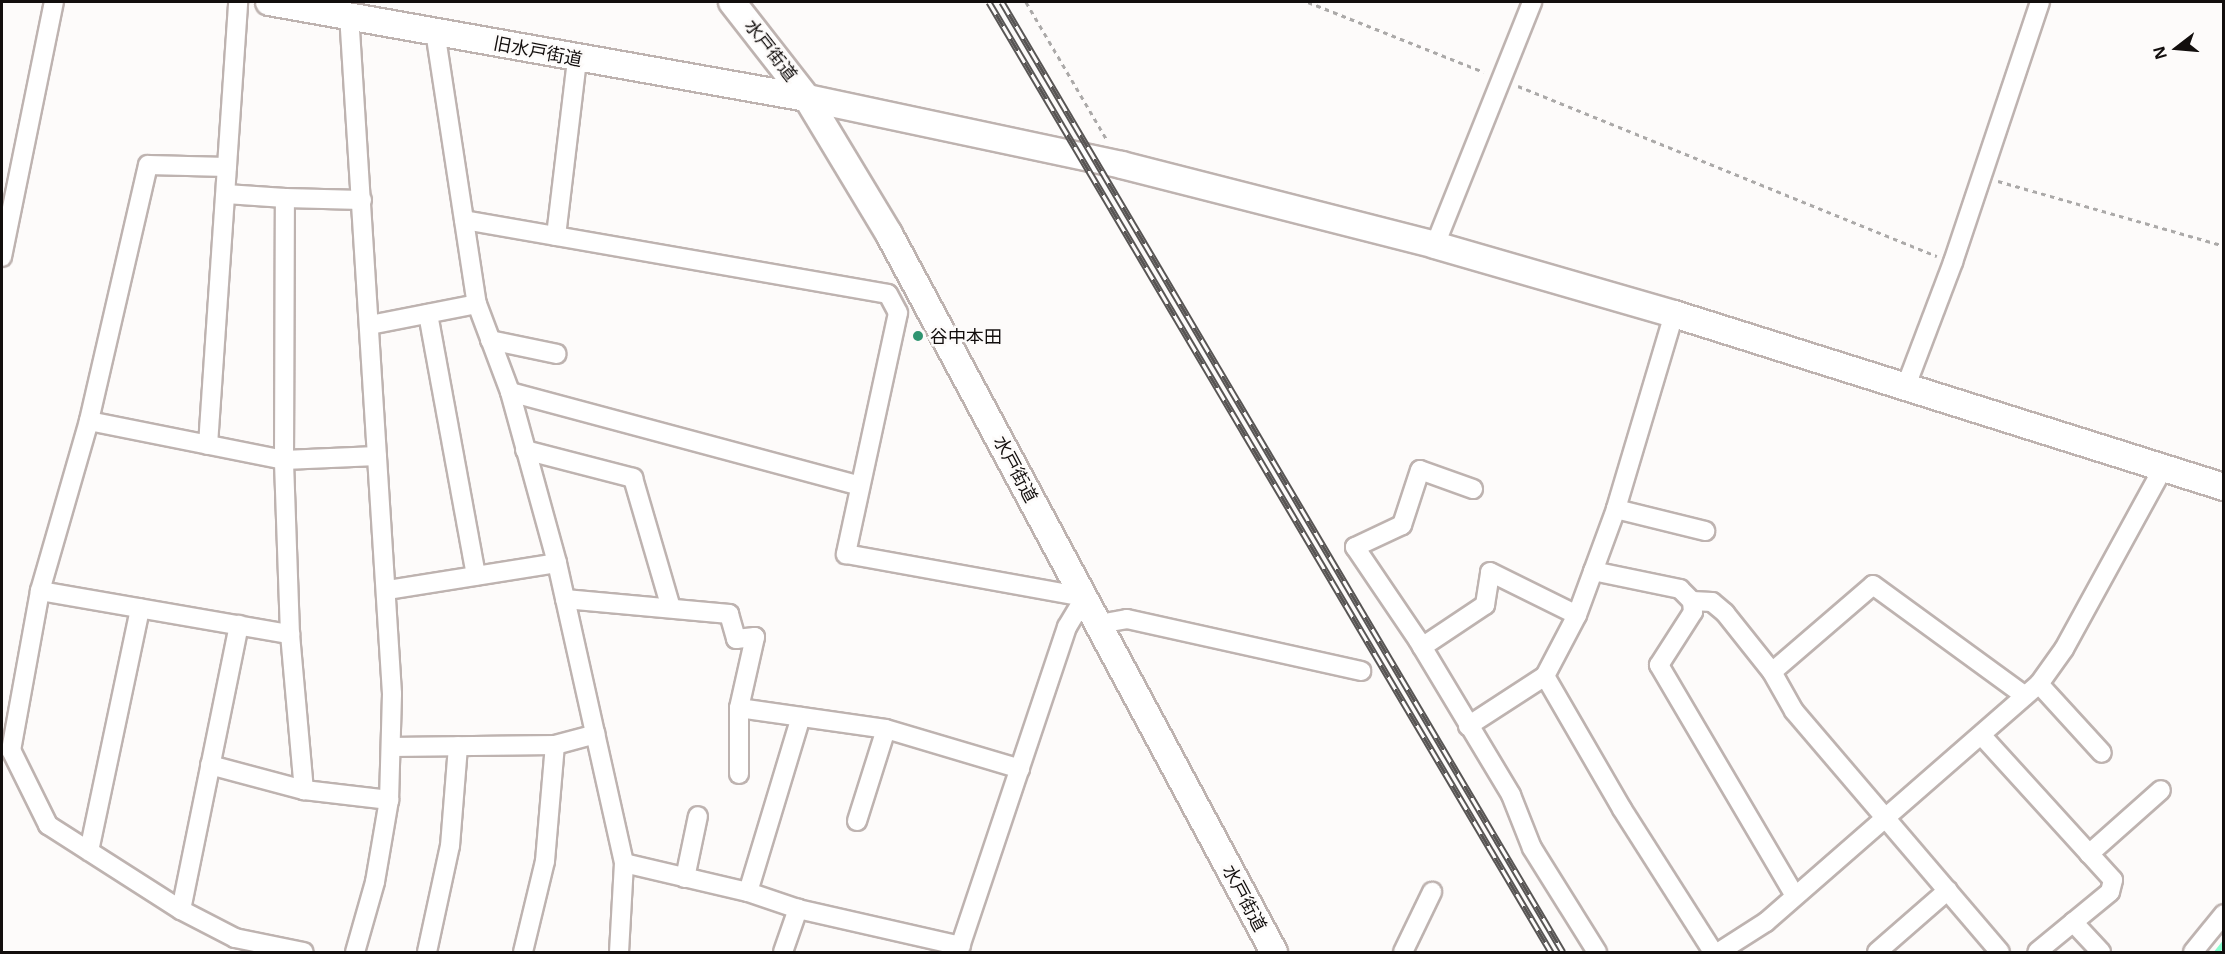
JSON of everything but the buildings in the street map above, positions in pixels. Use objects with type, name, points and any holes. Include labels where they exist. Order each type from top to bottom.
[{"type":"street","points":[[2,257],[54,2]]},
{"type":"street","points":[[208,445],[238,2]]},
{"type":"street","name":"旧水戸街道","points":[[269,2],[349,14],[577,59],[807,98],[1122,165],[1435,245],[1674,314],[2223,487]]},
{"type":"street","name":"水戸街道","points":[[732,2],[807,98],[918,287],[1274,952]]},
{"type":"street","points":[[1435,245],[1532,2]]},
{"type":"street","points":[[1906,386],[1953,262],[2040,2]]},
{"type":"street","points":[[349,14],[377,456],[388,590],[391,747],[389,800],[375,882],[355,952]]},
{"type":"street","points":[[435,31],[477,304],[510,392],[557,562],[624,863],[619,952]]},
{"type":"street","points":[[556,236],[577,59]]},
{"type":"street","points":[[227,167],[148,165],[89,421],[40,591],[11,750],[48,825],[181,910],[235,938],[304,952]]},
{"type":"street","points":[[226,194],[362,200]]},
{"type":"street","points":[[285,198],[284,460],[290,634],[304,790]]},
{"type":"street","points":[[464,220],[888,294],[898,313],[846,554],[1085,597],[1067,627],[960,949],[798,909],[748,892],[624,863]]},
{"type":"street","points":[[893,304],[918,287]]},
{"type":"street","points":[[370,325],[477,304]]},
{"type":"street","points":[[428,314],[476,576]]},
{"type":"street","points":[[1468,726],[1545,676],[1577,615],[1616,509],[1674,314]]},
{"type":"street","points":[[490,340],[556,354]]},
{"type":"street","points":[[510,392],[861,486]]},
{"type":"street","points":[[89,421],[284,460],[377,456]]},
{"type":"street","points":[[525,450],[633,478],[671,609]]},
{"type":"street","points":[[1719,952],[1766,922],[1794,894],[1983,737],[2039,684],[2064,649],[2163,468]]},
{"type":"street","points":[[1473,489],[1420,470],[1402,525],[1355,547],[1422,647],[1511,795],[1532,848],[1596,952]]},
{"type":"street","points":[[1616,509],[1705,531]]},
{"type":"street","points":[[388,590],[557,562]]},
{"type":"street","points":[[1593,571],[1680,589],[1692,600],[1712,602],[1725,613],[1772,672],[1794,711],[2000,952]]},
{"type":"street","points":[[1422,647],[1485,605],[1490,572],[1577,615]]},
{"type":"street","points":[[1772,672],[1873,585],[2025,696]]},
{"type":"street","points":[[40,591],[290,634]]},
{"type":"street","points":[[565,599],[729,614],[736,639],[755,637],[739,708],[739,774]]},
{"type":"street","points":[[1692,600],[1693,612],[1659,664],[1794,894]]},
{"type":"street","points":[[89,851],[140,608]]},
{"type":"street","points":[[1099,624],[1127,619],[1361,671]]},
{"type":"street","points":[[181,910],[238,625]]},
{"type":"street","points":[[1545,676],[1622,809],[1713,952]]},
{"type":"street","points":[[2039,684],[2102,753]]},
{"type":"street","points":[[739,708],[886,729],[1020,769]]},
{"type":"street","points":[[748,892],[801,717]]},
{"type":"street","points":[[857,821],[886,729]]},
{"type":"street","points":[[391,747],[555,746],[596,734]]},
{"type":"street","points":[[1983,737],[2113,880],[2110,892],[2037,952]]},
{"type":"street","points":[[427,952],[450,846],[458,746]]},
{"type":"street","points":[[524,952],[545,861],[555,746]]},
{"type":"street","points":[[210,765],[304,790],[389,800]]},
{"type":"street","points":[[2089,854],[2161,790]]},
{"type":"street","points":[[685,878],[698,816]]},
{"type":"street","points":[[1877,952],[1948,890]]},
{"type":"street","points":[[1403,952],[1432,892]]},
{"type":"street","points":[[783,952],[798,909]]},
{"type":"street","points":[[2193,952],[2223,914]]},
{"type":"street","points":[[2073,922],[2101,952]]},
{"type":"path","points":[[1026,2],[1122,165]]},
{"type":"path","points":[[1308,2],[1953,262]]},
{"type":"path","points":[[1982,176],[2223,246]]},
{"type":"waterway","points":[[2216,952],[2224,942]]},
{"type":"railway","points":[[989,2],[1551,952]]},
{"type":"railway","points":[[1002,2],[1563,952]]},
{"type":"place","name":"谷中本田","points":[[918,336]]}]
